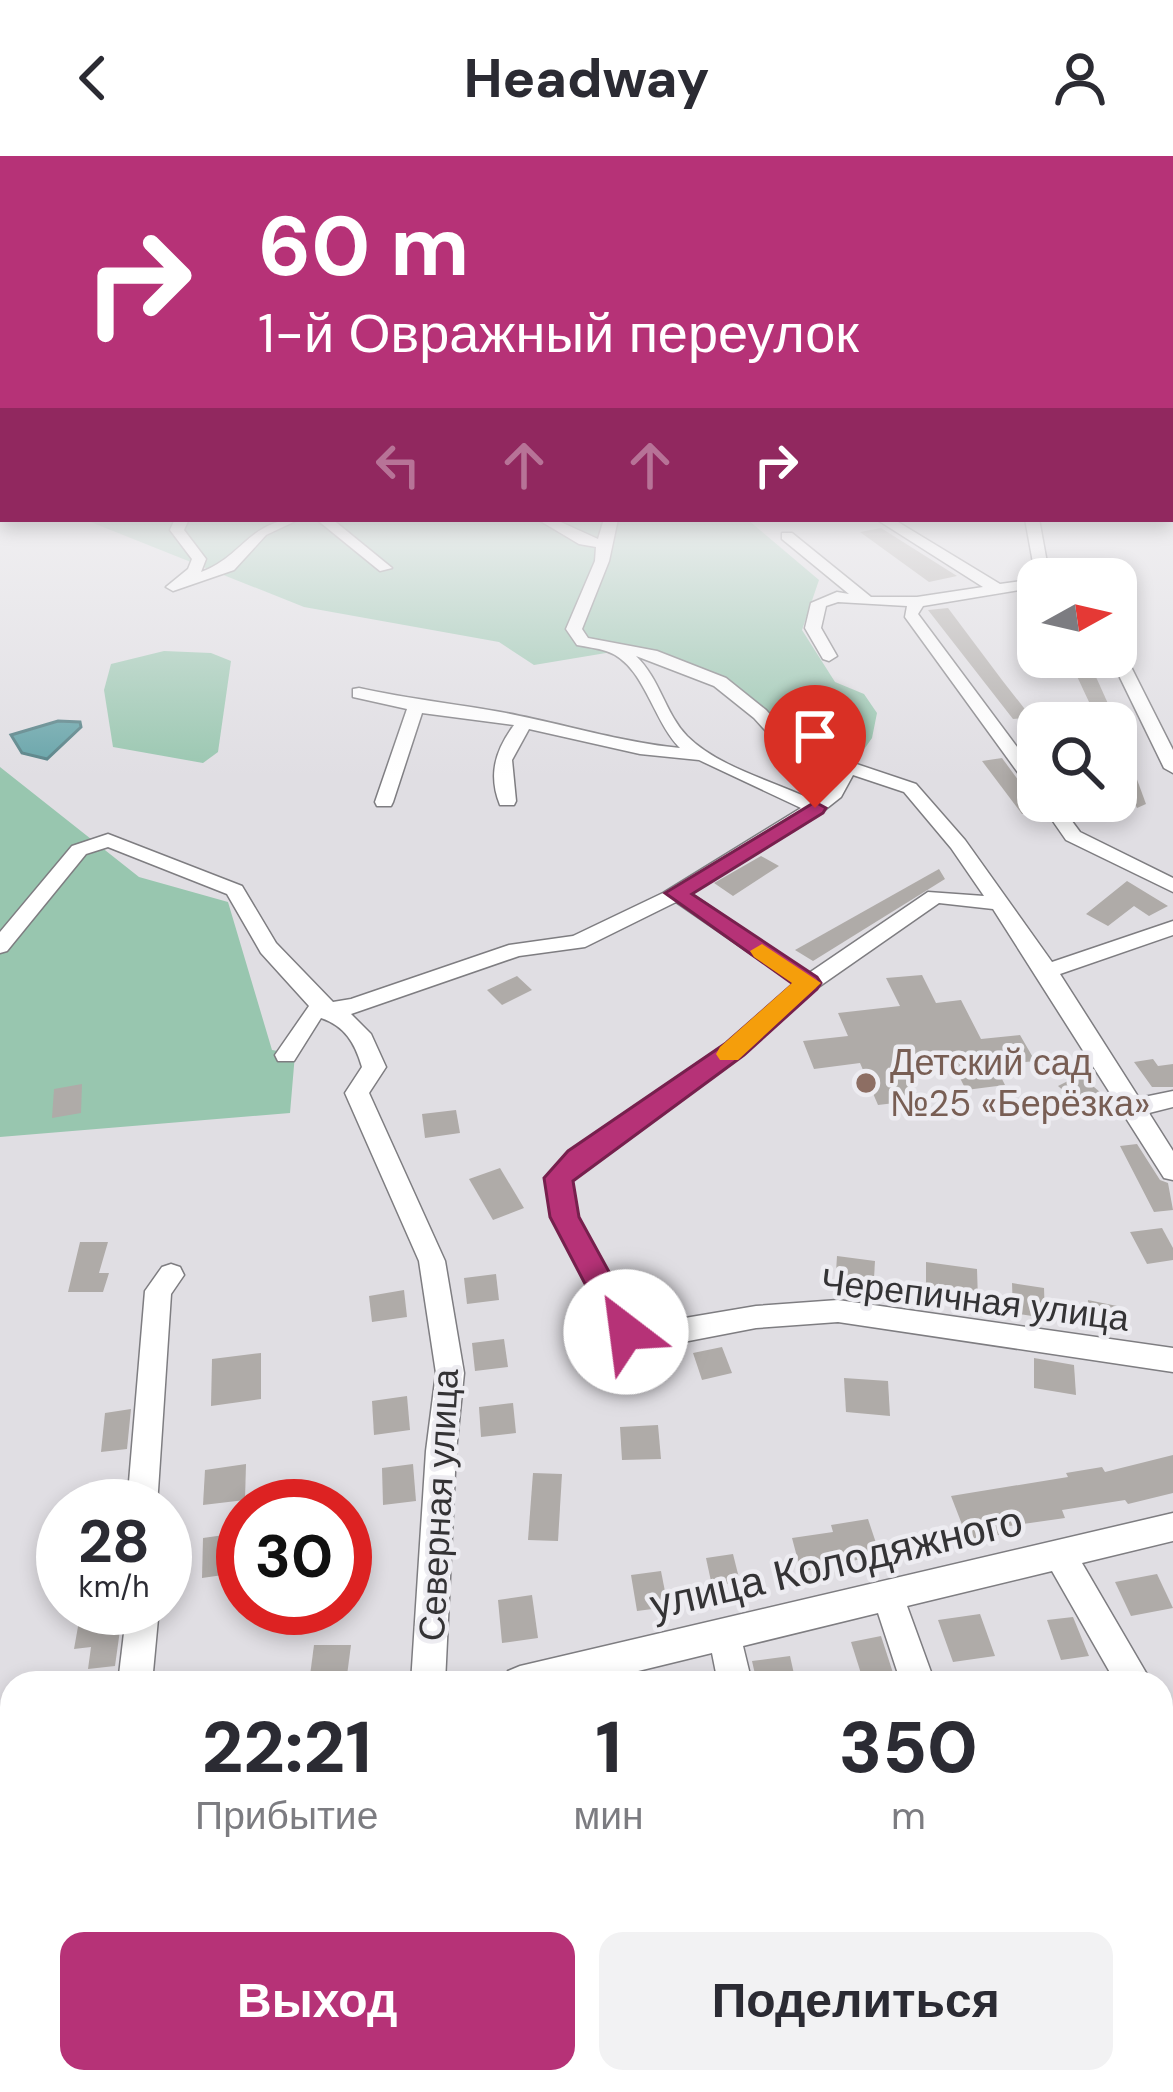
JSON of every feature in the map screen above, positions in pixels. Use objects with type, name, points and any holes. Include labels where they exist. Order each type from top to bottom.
[{"type":"street","points":[[587,596],[574,629],[584,642],[651,654],[720,682],[760,714],[791,748],[910,788],[1001,904],[1173,1171]]},
{"type":"street","points":[[861,596],[867,601]]},
{"type":"street","points":[[829,656],[813,628],[818,603],[836,597],[916,602],[951,596]]},
{"type":"street","points":[[916,602],[910,614],[1017,759]]},
{"type":"street","points":[[615,651],[646,672],[662,716],[685,745],[815,808]]},
{"type":"street","points":[[1128,678],[1173,768]]},
{"type":"street","points":[[359,693],[504,718],[640,749],[708,756]]},
{"type":"street","points":[[384,802],[416,706]]},
{"type":"street","points":[[507,801],[499,771],[506,746],[523,725]]},
{"type":"street","points":[[286,1054],[314,1012],[354,1006],[516,950],[578,942],[676,893],[815,808],[834,793],[848,770]]},
{"type":"street","points":[[1063,822],[1073,836],[1173,886]]},
{"type":"street","points":[[0,946],[80,850],[108,840],[235,890],[247,919],[315,998],[330,1008]]},
{"type":"street","points":[[676,893],[808,983],[935,896],[1001,904]]},
{"type":"street","points":[[1047,971],[1173,928]]},
{"type":"street","name":"Черепичная улица","points":[[808,983],[735,1049],[558,1178],[564,1217],[626,1332],[673,1332],[756,1317],[838,1311],[1173,1360]]},
{"type":"street","name":"Северная улица","points":[[330,1008],[364,1033],[374,1067],[357,1093],[432,1261],[450,1372],[429,1671]]},
{"type":"street","points":[[1133,1108],[1173,1099]]},
{"type":"street","points":[[140,1479],[158,1291],[171,1275]]},
{"type":"street","name":"улица Колодяжного","points":[[570,1671],[1173,1528]]},
{"type":"street","points":[[1060,1555],[1128,1671]]},
{"type":"street","points":[[887,1593],[914,1671]]},
{"type":"street","points":[[724,1634],[732,1671]]},
{"type":"street","points":[[136,1671],[140,1635]]},
{"type":"green space","points":[[277,596],[813,596],[802,630],[835,682],[864,694],[877,713],[872,738],[853,765],[802,747],[733,685],[689,663],[624,650],[534,665],[499,642],[304,607]]},
{"type":"green space","points":[[164,651],[211,653],[231,661],[218,752],[203,763],[113,747],[104,690],[111,664]]},
{"type":"green space","points":[[0,767],[139,877],[228,902],[272,1050],[295,1054],[290,1113],[0,1137]]},
{"type":"water","points":[[58,721],[80,722],[81,727],[47,759],[22,753],[11,735]]},
{"type":"building","points":[[948,608],[1020,702],[1017,719],[1013,719],[928,610]]},
{"type":"building","points":[[1078,678],[1096,678],[1107,702],[1089,702]]},
{"type":"building","points":[[1002,758],[1017,779],[1017,807],[982,761]]},
{"type":"building","points":[[1137,779],[1146,804],[1137,808]]},
{"type":"building","points":[[761,856],[779,866],[733,896],[714,883]]},
{"type":"building","points":[[939,869],[945,879],[813,961],[795,950]]},
{"type":"building","points":[[1127,881],[1168,906],[1149,916],[1134,906],[1108,926],[1086,914]]},
{"type":"building","points":[[922,975],[936,1003],[961,1000],[981,1039],[1020,1035],[1035,1061],[995,1065],[1005,1085],[966,1090],[953,1064],[906,1070],[920,1100],[878,1105],[860,1063],[814,1069],[803,1041],[848,1036],[838,1013],[900,1006],[886,978]]},
{"type":"building","points":[[517,976],[532,990],[502,1005],[487,990]]},
{"type":"building","points":[[1153,1059],[1158,1066],[1173,1064],[1173,1087],[1152,1087],[1134,1062]]},
{"type":"building","points":[[1080,1075],[1110,1102],[1090,1113],[1058,1086]]},
{"type":"building","points":[[82,1084],[81,1113],[52,1118],[54,1089]]},
{"type":"building","points":[[456,1110],[460,1133],[425,1138],[422,1114]]},
{"type":"building","points":[[1137,1144],[1160,1180],[1168,1183],[1173,1210],[1154,1212],[1120,1146]]},
{"type":"building","points":[[500,1168],[524,1208],[493,1220],[469,1179]]},
{"type":"building","points":[[1162,1228],[1173,1248],[1173,1260],[1147,1264],[1130,1232]]},
{"type":"building","points":[[80,1242],[108,1242],[99,1273],[109,1273],[103,1292],[68,1292]]},
{"type":"building","points":[[837,1256],[875,1261],[873,1296],[835,1290]]},
{"type":"building","points":[[926,1262],[977,1269],[978,1300],[926,1293]]},
{"type":"building","points":[[496,1274],[499,1300],[467,1304],[464,1278]]},
{"type":"building","points":[[1012,1283],[1044,1288],[1045,1318],[1013,1313]]},
{"type":"building","points":[[404,1290],[407,1317],[372,1322],[369,1296]]},
{"type":"building","points":[[1088,1300],[1117,1306],[1116,1331],[1087,1324]]},
{"type":"building","points":[[504,1339],[508,1367],[475,1371],[472,1343]]},
{"type":"building","points":[[722,1347],[732,1373],[702,1380],[693,1353]]},
{"type":"building","points":[[261,1353],[261,1399],[211,1406],[212,1359]]},
{"type":"building","points":[[1034,1358],[1074,1365],[1076,1395],[1034,1388]]},
{"type":"building","points":[[844,1378],[888,1381],[890,1416],[846,1412]]},
{"type":"building","points":[[407,1396],[410,1430],[374,1435],[372,1401]]},
{"type":"building","points":[[513,1403],[516,1433],[481,1437],[479,1407]]},
{"type":"building","points":[[131,1409],[127,1449],[101,1452],[105,1413]]},
{"type":"building","points":[[658,1425],[661,1459],[622,1460],[620,1427]]},
{"type":"building","points":[[1173,1455],[1173,1493],[1128,1504],[1125,1500],[1062,1510],[1065,1518],[1009,1526],[1011,1533],[968,1540],[951,1496],[1102,1467],[1105,1472]]},
{"type":"building","points":[[246,1464],[246,1479],[216,1479],[216,1503],[203,1505],[205,1470]]},
{"type":"building","points":[[413,1464],[416,1501],[383,1505],[382,1468]]},
{"type":"building","points":[[533,1473],[562,1474],[558,1541],[528,1540]]},
{"type":"building","points":[[868,1519],[880,1555],[801,1572],[792,1538],[833,1532],[831,1525]]},
{"type":"building","points":[[216,1536],[216,1576],[202,1578],[203,1538]]},
{"type":"building","points":[[733,1554],[740,1582],[712,1586],[706,1558]]},
{"type":"building","points":[[661,1571],[668,1607],[637,1611],[631,1575]]},
{"type":"building","points":[[1157,1574],[1173,1608],[1131,1616],[1115,1582]]},
{"type":"building","points":[[532,1595],[538,1638],[502,1643],[498,1600]]},
{"type":"building","points":[[980,1614],[995,1656],[953,1662],[938,1620]]},
{"type":"building","points":[[1073,1617],[1089,1656],[1061,1660],[1047,1620]]},
{"type":"building","points":[[76,1635],[119,1635],[115,1666],[88,1669],[91,1647],[74,1649]]},
{"type":"building","points":[[881,1636],[892,1671],[860,1671],[851,1642]]},
{"type":"building","points":[[314,1645],[351,1645],[348,1671],[311,1671]]},
{"type":"building","points":[[790,1656],[793,1671],[754,1671],[752,1661]]},
{"type":"slow traffic","points":[[729,1054],[808,983],[762,951]]},
{"type":"place","name":"Детский сад №25 «Берёзка»","points":[[866,1083]]},
{"type":"route","points":[[626,1332],[564,1217],[558,1178],[735,1049],[808,983],[676,893],[815,808]]}]
